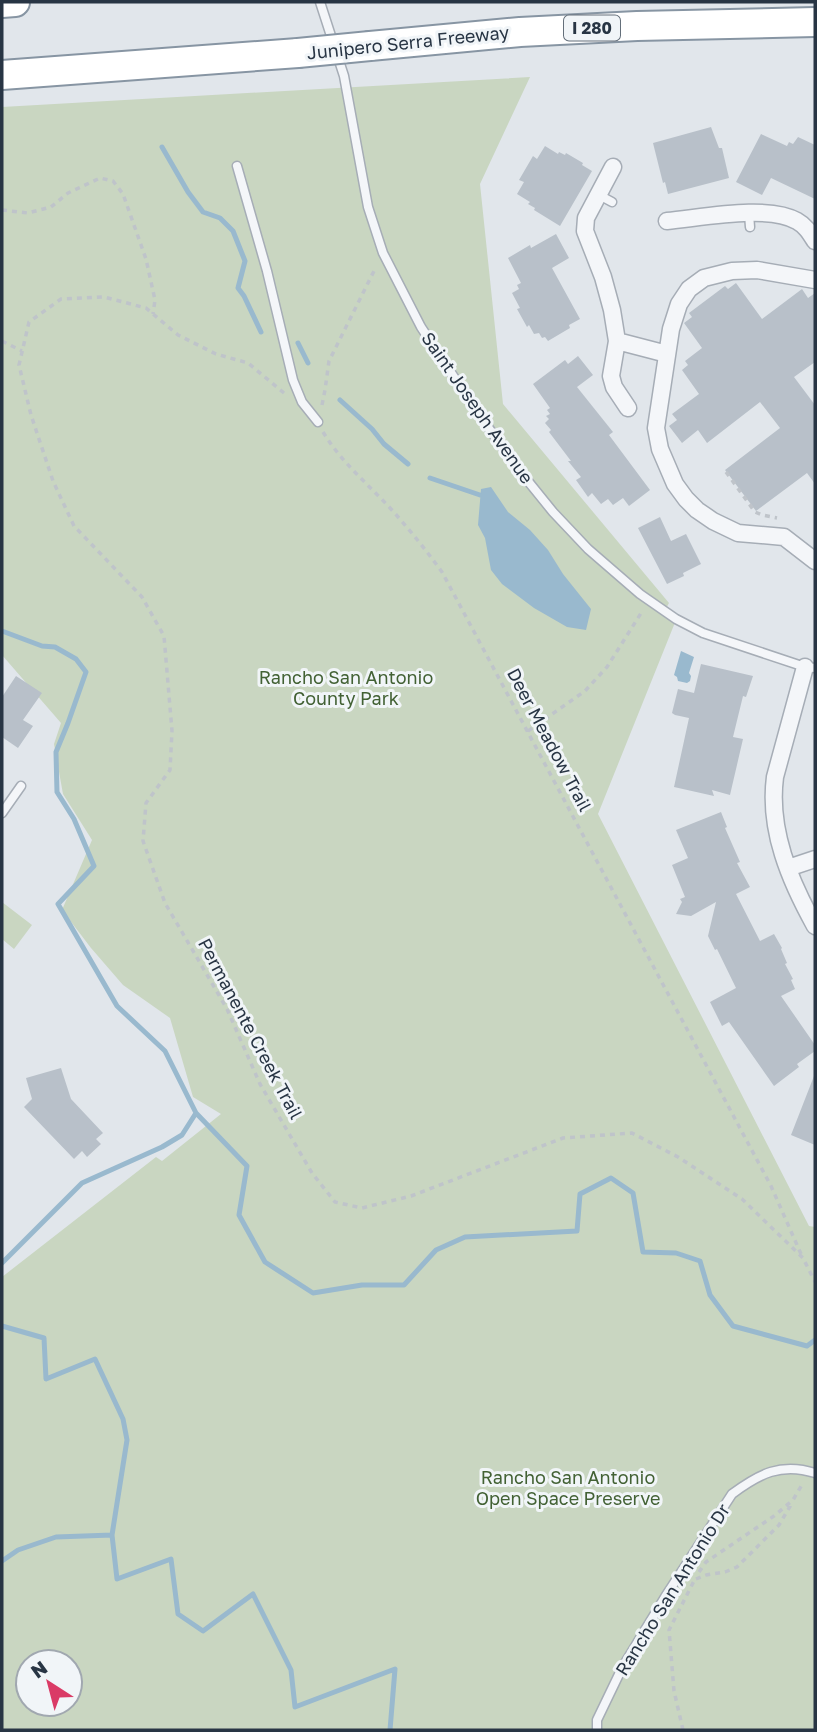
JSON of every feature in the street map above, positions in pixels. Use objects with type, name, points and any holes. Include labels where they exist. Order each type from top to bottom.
[{"type":"highway","points":[[2,2],[15,2]]},
{"type":"highway","name":"Junipero Serra Freeway","points":[[2,75],[298,53],[546,30],[815,22]]},
{"type":"street","points":[[613,167],[606,198],[586,218],[585,231],[604,263],[617,341],[611,376],[614,387],[628,408]]},
{"type":"street","points":[[667,221],[685,226],[734,214],[750,220],[782,215],[808,229],[815,241]]},
{"type":"street","points":[[815,280],[757,270],[732,271],[705,278],[689,289],[679,304],[671,329],[656,428],[660,449],[675,484],[697,510],[738,533],[784,537],[815,561]]},
{"type":"street","points":[[617,341],[667,354]]},
{"type":"street","points":[[810,668],[779,759],[773,811],[788,868],[815,926]]},
{"type":"street","points":[[788,868],[815,859]]},
{"type":"lane","name":"Saint Joseph Avenue","points":[[320,2],[344,76],[369,207],[383,253],[421,327],[519,470],[588,549],[676,619],[702,632],[810,668]]},
{"type":"lane","points":[[237,166],[267,271],[293,380],[302,401],[318,422]]},
{"type":"lane","points":[[2,813],[21,786]]},
{"type":"lane","name":"Rancho San Antonio Dr","points":[[597,1730],[597,1720],[623,1666],[732,1494],[766,1472],[793,1468],[813,1472]]},
{"type":"path","points":[[2,210],[28,214],[51,207],[68,193],[100,178],[113,181],[123,194],[146,259],[155,300],[153,314]]},
{"type":"path","points":[[318,422],[328,361],[383,253]]},
{"type":"path","name":"Permanente Creek Trail","points":[[288,397],[248,363],[216,354],[187,340],[146,308],[104,297],[61,299],[29,323],[19,365],[31,415],[53,481],[75,526],[142,597],[164,636],[172,732],[170,770],[146,803],[143,841],[165,903],[228,1009],[260,1084],[312,1173],[335,1202],[362,1208],[411,1196],[563,1138],[632,1133],[678,1157],[742,1199],[803,1258],[815,1279]]},
{"type":"path","points":[[2,341],[23,351]]},
{"type":"path","name":"Deer Meadow Trail","points":[[318,422],[346,464],[417,539],[442,572],[771,1186],[803,1258]]},
{"type":"path","points":[[726,472],[755,512],[782,519]]},
{"type":"path","points":[[528,731],[585,691],[607,667],[649,600]]},
{"type":"path","points":[[694,1580],[706,1574],[725,1572],[737,1567],[779,1525],[813,1472]]},
{"type":"path","points":[[683,1730],[674,1690],[669,1630],[706,1562],[793,1500]]},
{"type":"green space","points":[[530,77],[480,184],[503,404],[669,603],[664,612],[676,620],[598,814],[809,1226],[815,1227],[815,1730],[2,1730],[2,1277],[156,1157],[162,1161],[221,1114],[193,1097],[170,1018],[123,985],[62,910],[92,840],[63,794],[54,744],[61,723],[2,655],[2,107]]},
{"type":"green space","points":[[2,902],[32,925],[14,949],[2,939]]},
{"type":"water","points":[[491,487],[508,512],[530,530],[548,550],[591,609],[586,630],[567,627],[534,608],[502,584],[491,570],[485,538],[478,525],[481,489]]},
{"type":"water","points":[[681,651],[694,657],[689,673],[690,681],[687,683],[678,681],[674,675]]},
{"type":"building","points":[[711,127],[719,148],[722,148],[729,178],[668,194],[653,143]]},
{"type":"building","points":[[761,134],[787,146],[789,142],[793,144],[798,137],[815,145],[815,199],[771,178],[762,195],[736,182]]},
{"type":"building","points":[[545,146],[558,154],[566,153],[592,171],[560,226],[534,210],[535,208],[528,204],[530,202],[517,194],[524,182],[519,180],[533,156],[537,159]]},
{"type":"building","points":[[556,234],[569,258],[552,268],[580,319],[548,341],[539,333],[534,334],[529,325],[527,327],[517,309],[520,308],[512,293],[519,289],[517,285],[521,283],[508,258]]},
{"type":"building","points":[[736,283],[762,319],[802,289],[808,298],[815,293],[815,362],[794,377],[815,405],[815,484],[807,473],[756,511],[725,470],[780,428],[760,402],[707,443],[698,430],[682,443],[669,426],[677,420],[672,414],[699,394],[682,370],[688,365],[685,361],[702,348],[684,323],[692,317],[689,313],[725,286],[728,289]]},
{"type":"building","points":[[578,356],[593,375],[577,387],[613,432],[609,435],[650,490],[629,506],[623,498],[613,505],[608,499],[601,504],[592,493],[588,497],[576,480],[581,477],[545,423],[549,419],[546,416],[550,414],[547,410],[550,408],[533,384],[565,360],[568,364]]},
{"type":"building","points":[[660,517],[671,541],[686,534],[701,564],[667,584],[638,528]]},
{"type":"building","points":[[701,664],[753,676],[746,697],[743,696],[733,737],[743,739],[730,795],[712,790],[714,796],[674,787],[689,718],[672,713],[678,689],[694,693]]},
{"type":"building","points":[[16,676],[42,693],[23,720],[33,726],[18,748],[2,737],[2,697]]},
{"type":"building","points":[[721,812],[740,862],[737,863],[750,887],[736,894],[760,941],[774,934],[782,948],[795,989],[781,996],[815,1045],[815,1051],[797,1064],[799,1067],[774,1086],[729,1022],[722,1026],[710,1002],[736,988],[708,936],[716,902],[691,916],[676,914],[682,902],[680,899],[685,897],[672,865],[688,858],[676,830]]},
{"type":"building","points":[[61,1068],[71,1099],[103,1133],[96,1139],[101,1144],[87,1157],[82,1151],[74,1159],[24,1107],[32,1099],[26,1078]]},
{"type":"building","points":[[815,1076],[815,1145],[791,1135]]},
{"type":"waterway","points":[[162,147],[203,212],[220,218],[233,231],[245,261],[238,288],[261,332]]},
{"type":"waterway","points":[[298,343],[308,363]]},
{"type":"waterway","points":[[340,400],[408,464]]},
{"type":"waterway","points":[[430,478],[480,495]]},
{"type":"waterway","points":[[2,631],[42,646],[55,647],[76,659],[86,672],[56,752],[57,792],[74,819],[94,866],[58,904],[117,1006],[165,1051],[196,1113],[247,1166],[239,1215],[265,1262],[313,1293],[362,1285],[404,1285],[436,1250],[465,1237],[577,1231],[580,1194],[611,1178],[633,1193],[643,1252],[676,1253],[700,1261],[710,1295],[733,1326],[807,1346],[815,1340]]},
{"type":"waterway","points":[[2,1263],[82,1183],[162,1147],[182,1135],[196,1113]]},
{"type":"waterway","points":[[2,1326],[44,1338],[46,1379],[95,1359],[123,1419],[127,1440],[112,1535],[117,1579],[171,1559],[178,1614],[203,1631],[253,1594],[291,1670],[295,1707],[395,1669],[390,1730]]},
{"type":"waterway","points":[[2,1561],[18,1550],[56,1537],[112,1535]]},
{"type":"park label","name":"Rancho San Antonio County Park","points":[[346,688]]},
{"type":"park label","name":"Rancho San Antonio Open Space Preserve","points":[[568,1488]]}]
